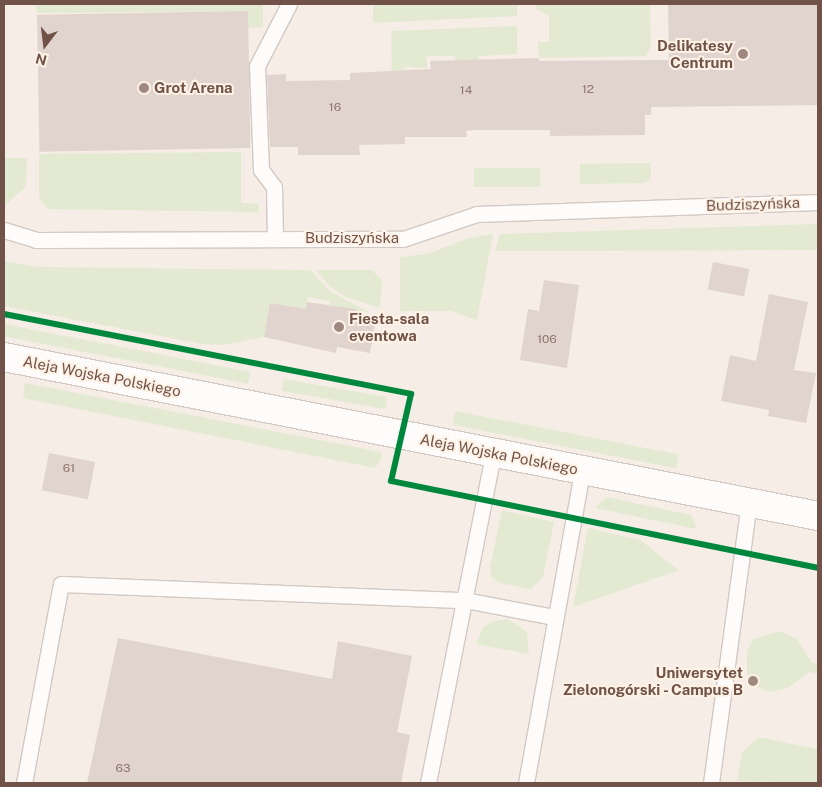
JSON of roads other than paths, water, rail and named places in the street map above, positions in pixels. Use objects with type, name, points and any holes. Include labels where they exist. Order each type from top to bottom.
[{"type":"main road","name":"Aleja Wojska Polskiego","points":[[4,357],[818,516]]},
{"type":"lane","points":[[275,238],[274,187],[260,170],[257,66],[289,4]]},
{"type":"lane","name":"Budziszyńska","points":[[4,230],[36,240],[403,239],[477,214],[818,202]]},
{"type":"lane","points":[[428,783],[493,454]]},
{"type":"lane","points":[[526,783],[554,617],[582,471]]},
{"type":"lane","points":[[712,783],[749,503]]},
{"type":"lane","points":[[24,783],[61,584],[465,600],[554,617]]},
{"type":"place","name":"Delikatesy Centrum","points":[[743,54]]},
{"type":"place","name":"Grot Arena","points":[[144,88]]},
{"type":"place","name":"Fiesta-sala eventowa","points":[[339,327]]},
{"type":"place","name":"Uniwersytet Zielonogórski - Campus B","points":[[753,681]]}]
